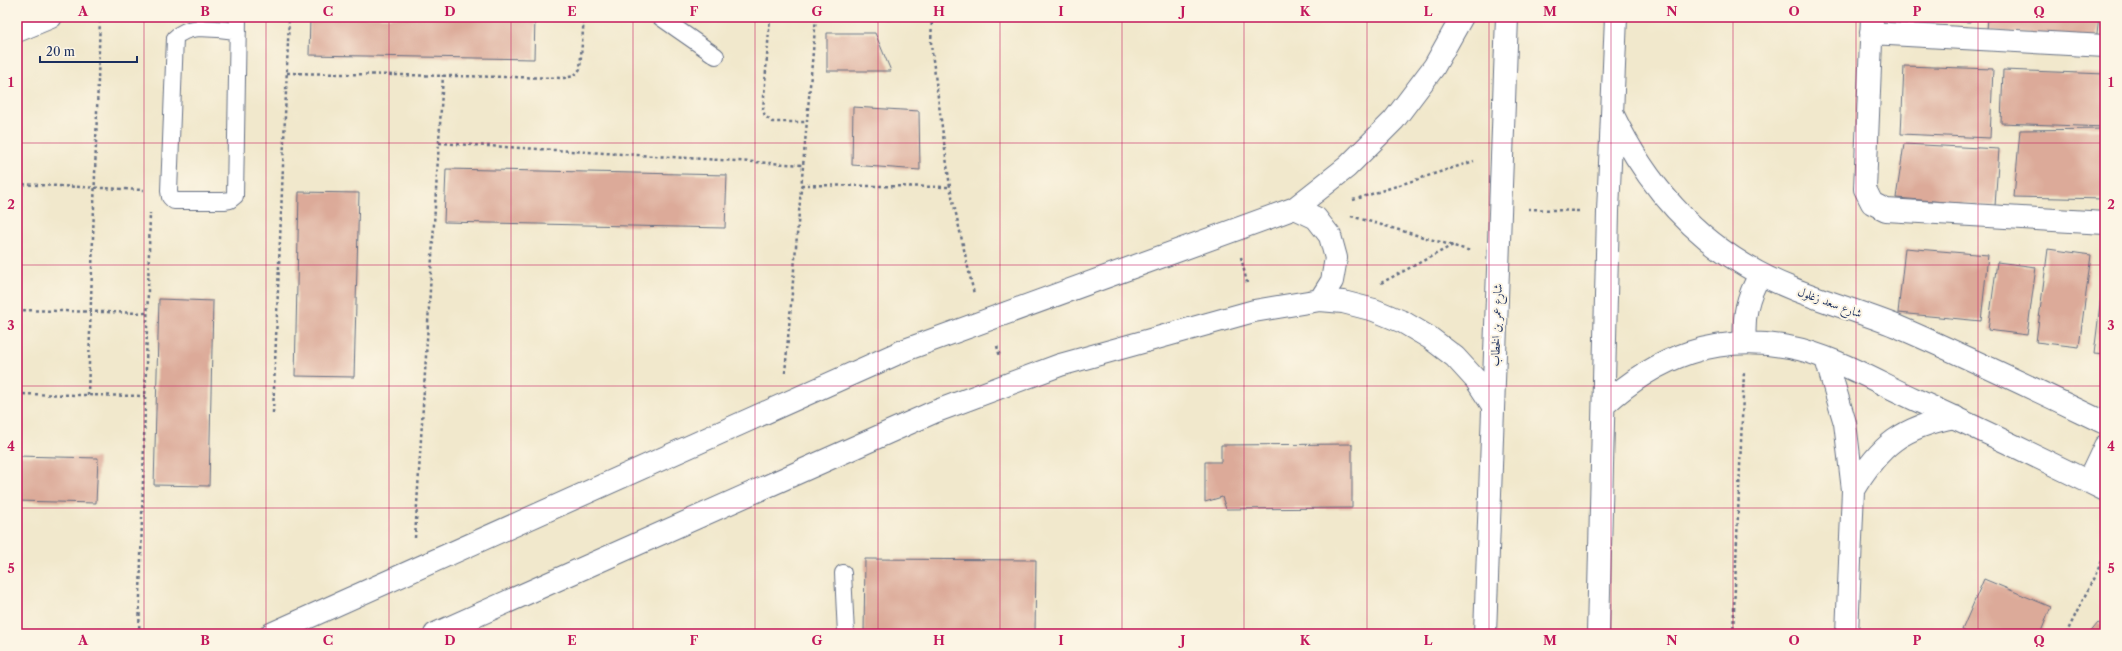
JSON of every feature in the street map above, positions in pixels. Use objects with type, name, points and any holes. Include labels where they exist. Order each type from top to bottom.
[{"type":"street","points":[[17,31],[51,17]]},
{"type":"street","points":[[271,634],[905,350],[1295,208],[1347,167],[1394,120],[1434,67],[1462,17]]},
{"type":"street","name":"شارع عمر بن الخطاب","points":[[1485,634],[1507,17]]},
{"type":"street","points":[[1598,634],[1608,212],[1616,17]]},
{"type":"street","points":[[2105,46],[1871,25],[1865,188],[1872,203],[1886,210],[2105,223]]},
{"type":"street","name":"شارع سعد زغلول","points":[[1612,112],[1629,147],[1650,179],[1674,209],[1702,236],[1730,256],[1760,274],[1791,288],[1890,324],[1938,344],[2105,422]]},
{"type":"street","points":[[1295,208],[1316,218],[1330,236],[1336,258],[1332,281],[1320,300]]},
{"type":"street","points":[[1745,343],[1745,307],[1751,290],[1760,274]]},
{"type":"street","points":[[434,634],[934,412],[1060,365],[1254,310],[1320,300],[1344,302],[1381,313],[1403,322],[1430,338],[1454,357],[1476,380],[1493,406]]},
{"type":"street","points":[[1604,405],[1625,386],[1648,370],[1673,358],[1712,346],[1745,343],[1790,347],[1826,359],[1955,417],[2097,486],[2105,446]]},
{"type":"street","points":[[1826,359],[1844,423],[1850,457],[1852,490],[1846,634]]},
{"type":"street","points":[[1852,490],[1866,468],[1884,448],[1905,433],[1929,422],[1955,417]]},
{"type":"lane","points":[[660,17],[716,56]]},
{"type":"lane","points":[[238,24],[235,196],[230,200],[224,201],[174,201],[170,197],[169,192],[175,38],[181,31],[189,29],[238,24]]},
{"type":"lane","points":[[843,572],[846,634]]},
{"type":"path","points":[[88,395],[100,17]]},
{"type":"path","points":[[273,413],[289,17]]},
{"type":"path","points":[[286,73],[564,78],[574,76],[580,69],[584,17]]},
{"type":"path","points":[[770,17],[763,110],[765,116],[772,122],[807,122]]},
{"type":"path","points":[[782,406],[816,17]]},
{"type":"path","points":[[932,17],[931,45],[950,187],[985,321],[1008,384]]},
{"type":"path","points":[[412,571],[443,76]]},
{"type":"path","points":[[439,143],[803,165]]},
{"type":"path","points":[[1348,202],[1502,152]]},
{"type":"path","points":[[17,184],[169,192]]},
{"type":"path","points":[[801,185],[950,187]]},
{"type":"path","points":[[139,634],[151,190]]},
{"type":"path","points":[[1500,207],[1608,212]]},
{"type":"path","points":[[1348,215],[1499,259]]},
{"type":"path","points":[[1234,231],[1254,310]]},
{"type":"path","points":[[1344,302],[1453,246]]},
{"type":"path","points":[[17,310],[147,313]]},
{"type":"path","points":[[1733,634],[1745,343]]},
{"type":"path","points":[[17,394],[145,396]]},
{"type":"path","points":[[2066,634],[2105,555]]},
{"type":"building","points":[[310,17],[535,17],[534,59],[309,55]]},
{"type":"building","points":[[859,17],[890,17],[890,20]]},
{"type":"building","points":[[1925,17],[1970,17],[1970,22],[1924,20]]},
{"type":"building","points":[[1988,17],[2099,17],[2096,41],[1987,30]]},
{"type":"building","points":[[827,33],[875,33],[891,71],[827,71]]},
{"type":"building","points":[[1904,66],[1993,69],[1990,138],[1901,134]]},
{"type":"building","points":[[2003,70],[2105,74],[2105,127],[2001,123]]},
{"type":"building","points":[[853,107],[919,111],[920,170],[852,165]]},
{"type":"building","points":[[2105,129],[2105,199],[2014,197],[2020,130]]},
{"type":"building","points":[[1904,144],[1999,149],[1995,206],[1896,198]]},
{"type":"building","points":[[446,169],[727,175],[725,228],[444,222]]},
{"type":"building","points":[[299,192],[359,193],[354,377],[295,376]]},
{"type":"building","points":[[1905,248],[1988,255],[1981,321],[1898,313]]},
{"type":"building","points":[[2048,249],[2091,255],[2079,347],[2036,342]]},
{"type":"building","points":[[1997,262],[2036,267],[2027,335],[1988,330]]},
{"type":"building","points":[[2105,271],[2105,355],[2094,354]]},
{"type":"building","points":[[159,299],[213,301],[209,486],[154,485]]},
{"type":"building","points":[[1352,444],[1352,508],[1226,509],[1222,497],[1205,502],[1205,462],[1221,462],[1221,445]]},
{"type":"building","points":[[17,456],[98,458],[96,503],[17,501]]},
{"type":"building","points":[[865,559],[1036,560],[1035,634],[864,634]]},
{"type":"building","points":[[1984,579],[2051,607],[2040,634],[1971,634],[1962,630]]},
{"type":"building","points":[[2098,623],[2105,627],[2105,634],[2089,634]]}]
